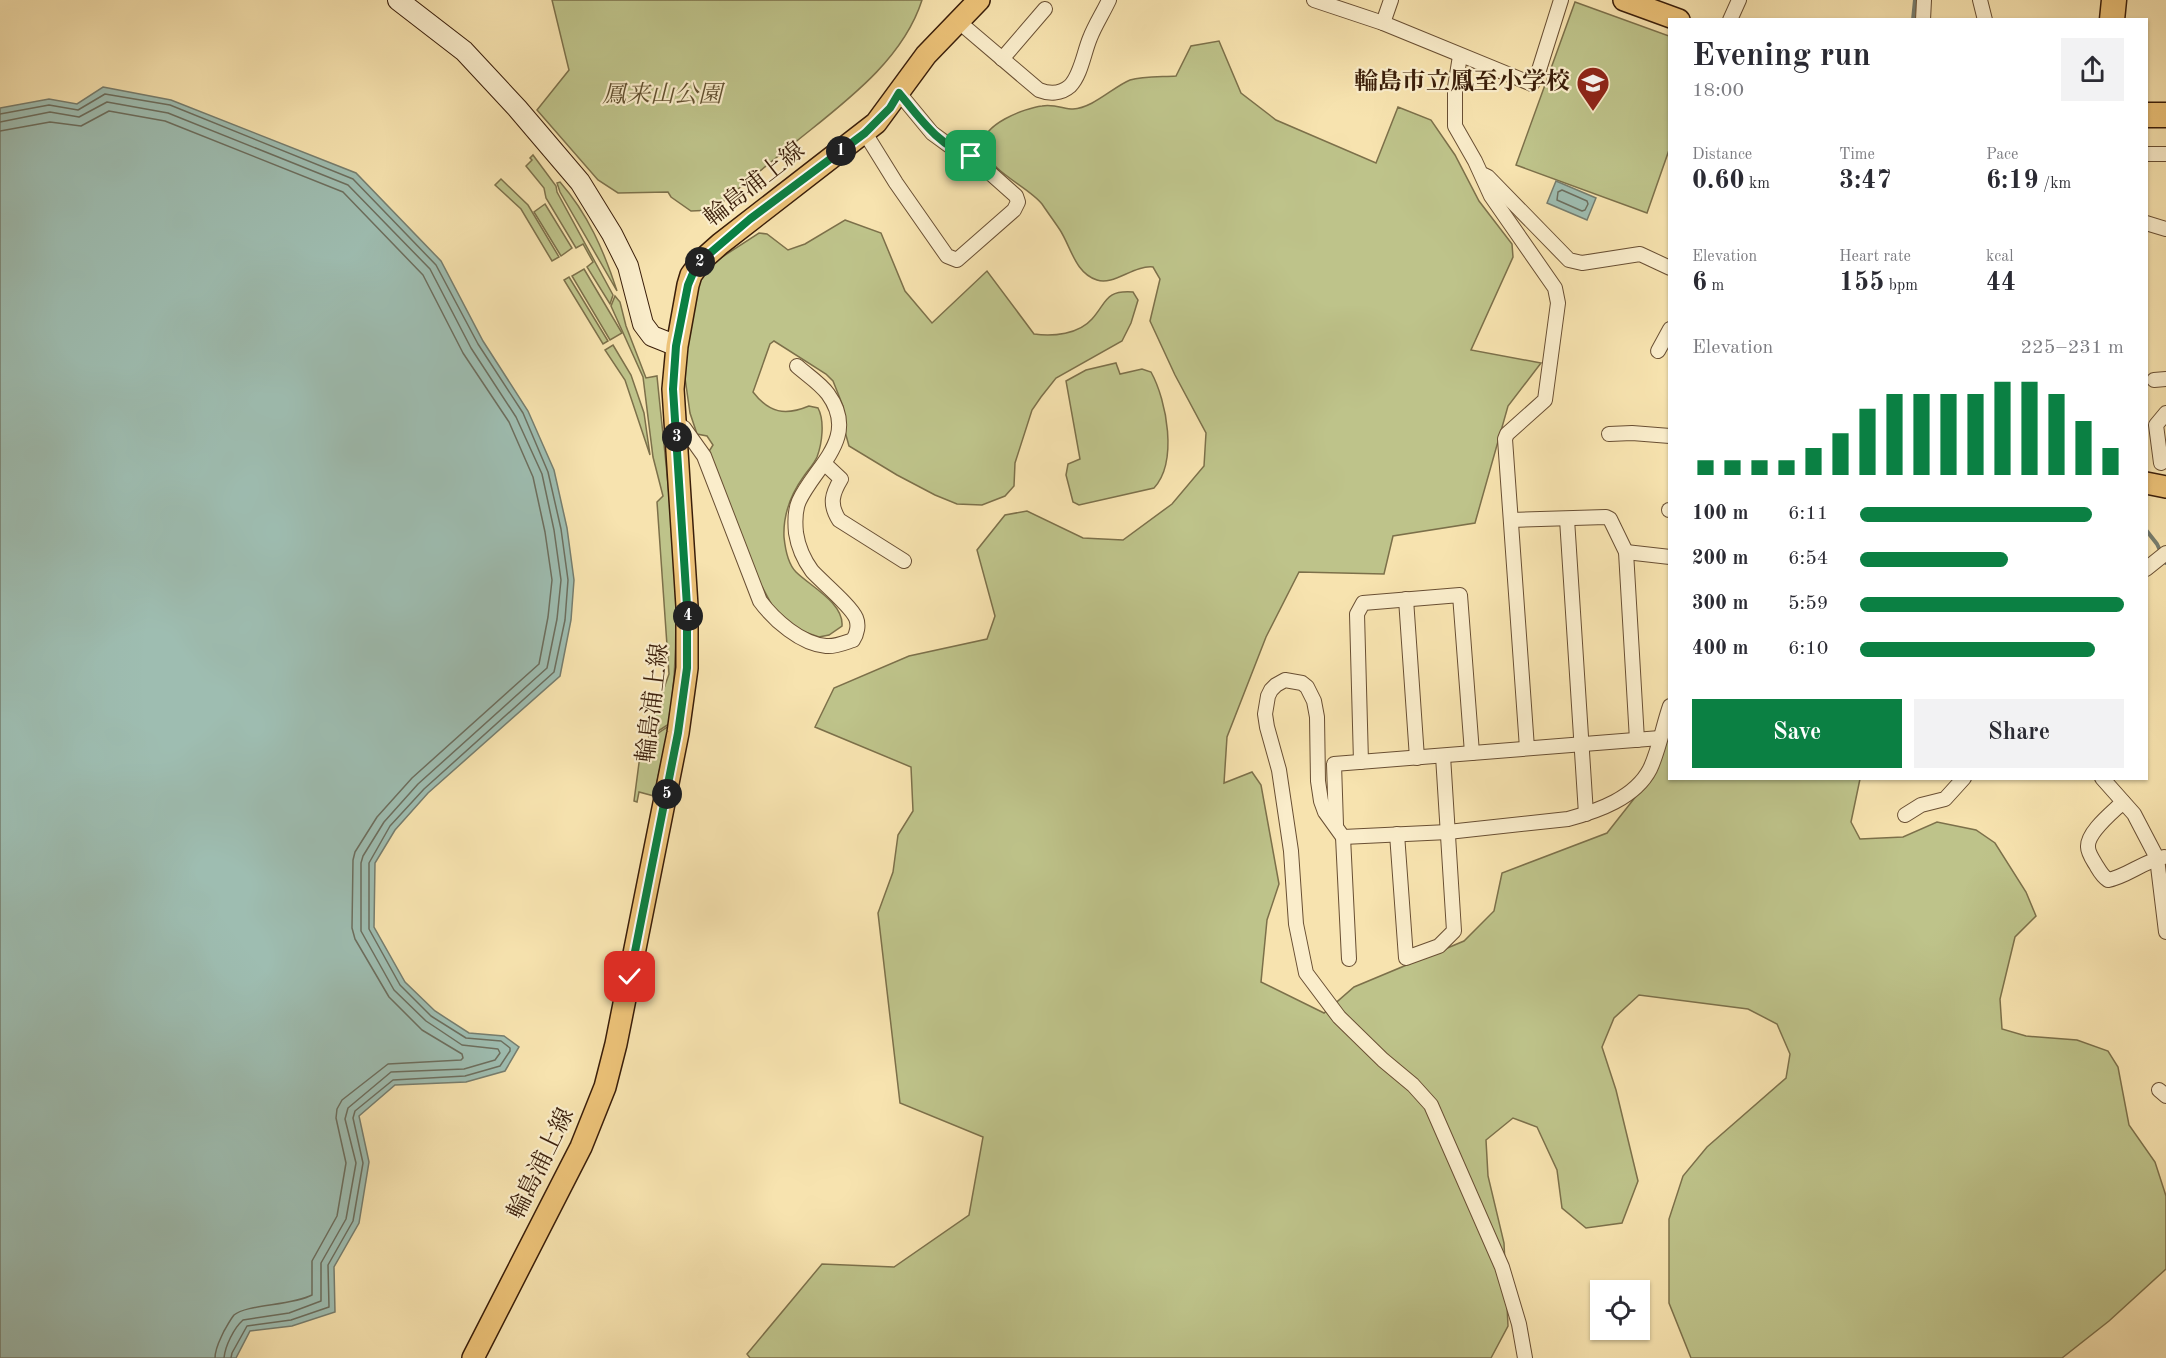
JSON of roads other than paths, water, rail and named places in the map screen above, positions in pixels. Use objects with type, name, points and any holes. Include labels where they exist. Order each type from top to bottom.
[{"type":"highway","points":[[2112,18],[2114,0]]},
{"type":"highway","points":[[2148,115],[2166,115]]},
{"type":"main road","name":"輪島浦上線","points":[[472,1358],[581,1147],[605,1087],[663,815],[686,678],[687,606],[673,389],[676,346],[688,285],[696,266],[702,260],[750,219],[865,133],[890,108],[926,55],[979,0]]},
{"type":"main road","points":[[1624,0],[1674,18]]},
{"type":"main road","points":[[2148,483],[2166,487]]},
{"type":"street","points":[[398,0],[465,51],[580,182],[612,234],[628,266],[643,324],[652,336],[676,346]]},
{"type":"street","points":[[959,22],[1038,90],[1052,93],[1064,90],[1071,85],[1109,0]]},
{"type":"street","points":[[1314,0],[1331,3],[1532,84],[1539,70],[1561,0]]},
{"type":"street","points":[[1383,24],[1391,0]]},
{"type":"street","points":[[1731,18],[1739,0]]},
{"type":"street","points":[[1923,18],[1924,0]]},
{"type":"street","points":[[1980,0],[1984,18]]},
{"type":"street","points":[[1002,59],[1045,9]]},
{"type":"street","points":[[1460,56],[1455,87],[1455,126],[1491,196],[1555,288],[1558,303],[1545,400],[1507,434],[1505,439],[1527,748]]},
{"type":"street","points":[[865,133],[946,256],[957,260],[1014,210],[1018,202],[1016,196],[971,156],[958,152],[932,132],[899,93]]},
{"type":"street","points":[[2148,154],[2166,154]]},
{"type":"street","points":[[1480,174],[1488,177],[1569,260],[1582,263],[1640,254],[1668,267]]},
{"type":"street","points":[[2148,224],[2166,229]]},
{"type":"street","points":[[1658,351],[1668,333]]},
{"type":"street","points":[[676,423],[684,428],[704,456],[760,601],[765,608],[778,622],[801,637],[823,646],[834,646],[853,640],[858,630],[856,617],[811,569],[802,553],[796,530],[798,501],[825,464],[837,439],[837,412],[829,395],[797,366]]},
{"type":"street","points":[[2161,463],[2156,425],[2166,413]]},
{"type":"street","points":[[1609,434],[1668,436]]},
{"type":"street","points":[[825,464],[841,479],[831,503],[833,512],[839,520],[904,561]]},
{"type":"street","points":[[1510,520],[1606,517],[1610,519],[1626,552],[1637,740]]},
{"type":"street","points":[[1567,519],[1586,814]]},
{"type":"street","points":[[1626,552],[1668,557]]},
{"type":"street","points":[[2148,567],[2163,555]]},
{"type":"street","points":[[1361,762],[1357,614],[1363,603],[1406,599],[1460,595],[1472,753]]},
{"type":"street","points":[[1406,599],[1417,758]]},
{"type":"street","points":[[1525,1358],[1519,1324],[1502,1267],[1431,1105],[1413,1085],[1383,1060],[1339,1017],[1306,973],[1296,924],[1291,851],[1279,770],[1265,714],[1268,696],[1276,685],[1285,681],[1302,682],[1311,693],[1314,701],[1321,801],[1325,812],[1340,831],[1397,834],[1448,832],[1568,819],[1586,814],[1636,788],[1650,769],[1668,712]]},
{"type":"street","points":[[1349,959],[1334,764],[1660,738]]},
{"type":"street","points":[[1397,834],[1406,958],[1439,946],[1454,931],[1443,756]]},
{"type":"street","points":[[1905,815],[1921,805],[1945,799],[1962,780]]},
{"type":"street","points":[[2104,780],[2134,814],[2162,858],[2166,932]]},
{"type":"street","points":[[2123,802],[2096,829],[2087,848],[2090,856],[2108,880],[2162,858]]},
{"type":"water","points":[[103,87],[171,100],[356,173],[441,261],[483,341],[528,411],[554,470],[567,528],[574,580],[571,620],[560,676],[428,793],[395,830],[375,863],[374,927],[405,982],[435,1011],[469,1033],[504,1036],[519,1047],[505,1071],[466,1082],[395,1085],[359,1116],[369,1162],[359,1223],[334,1267],[335,1312],[292,1326],[250,1331],[236,1358],[0,1358],[0,108],[49,99],[77,104]]},
{"type":"water","points":[[1556,181],[1596,198],[1587,220],[1547,203]]},
{"type":"waterway","points":[[1913,18],[1915,0]]},
{"type":"waterway","points":[[2148,533],[2157,544],[2166,563]]},
{"type":"place","name":"輪島市立鳳至小学校","points":[[1593,112]]},
{"type":"park label","name":"鳳来山公園","points":[[662,96]]}]
